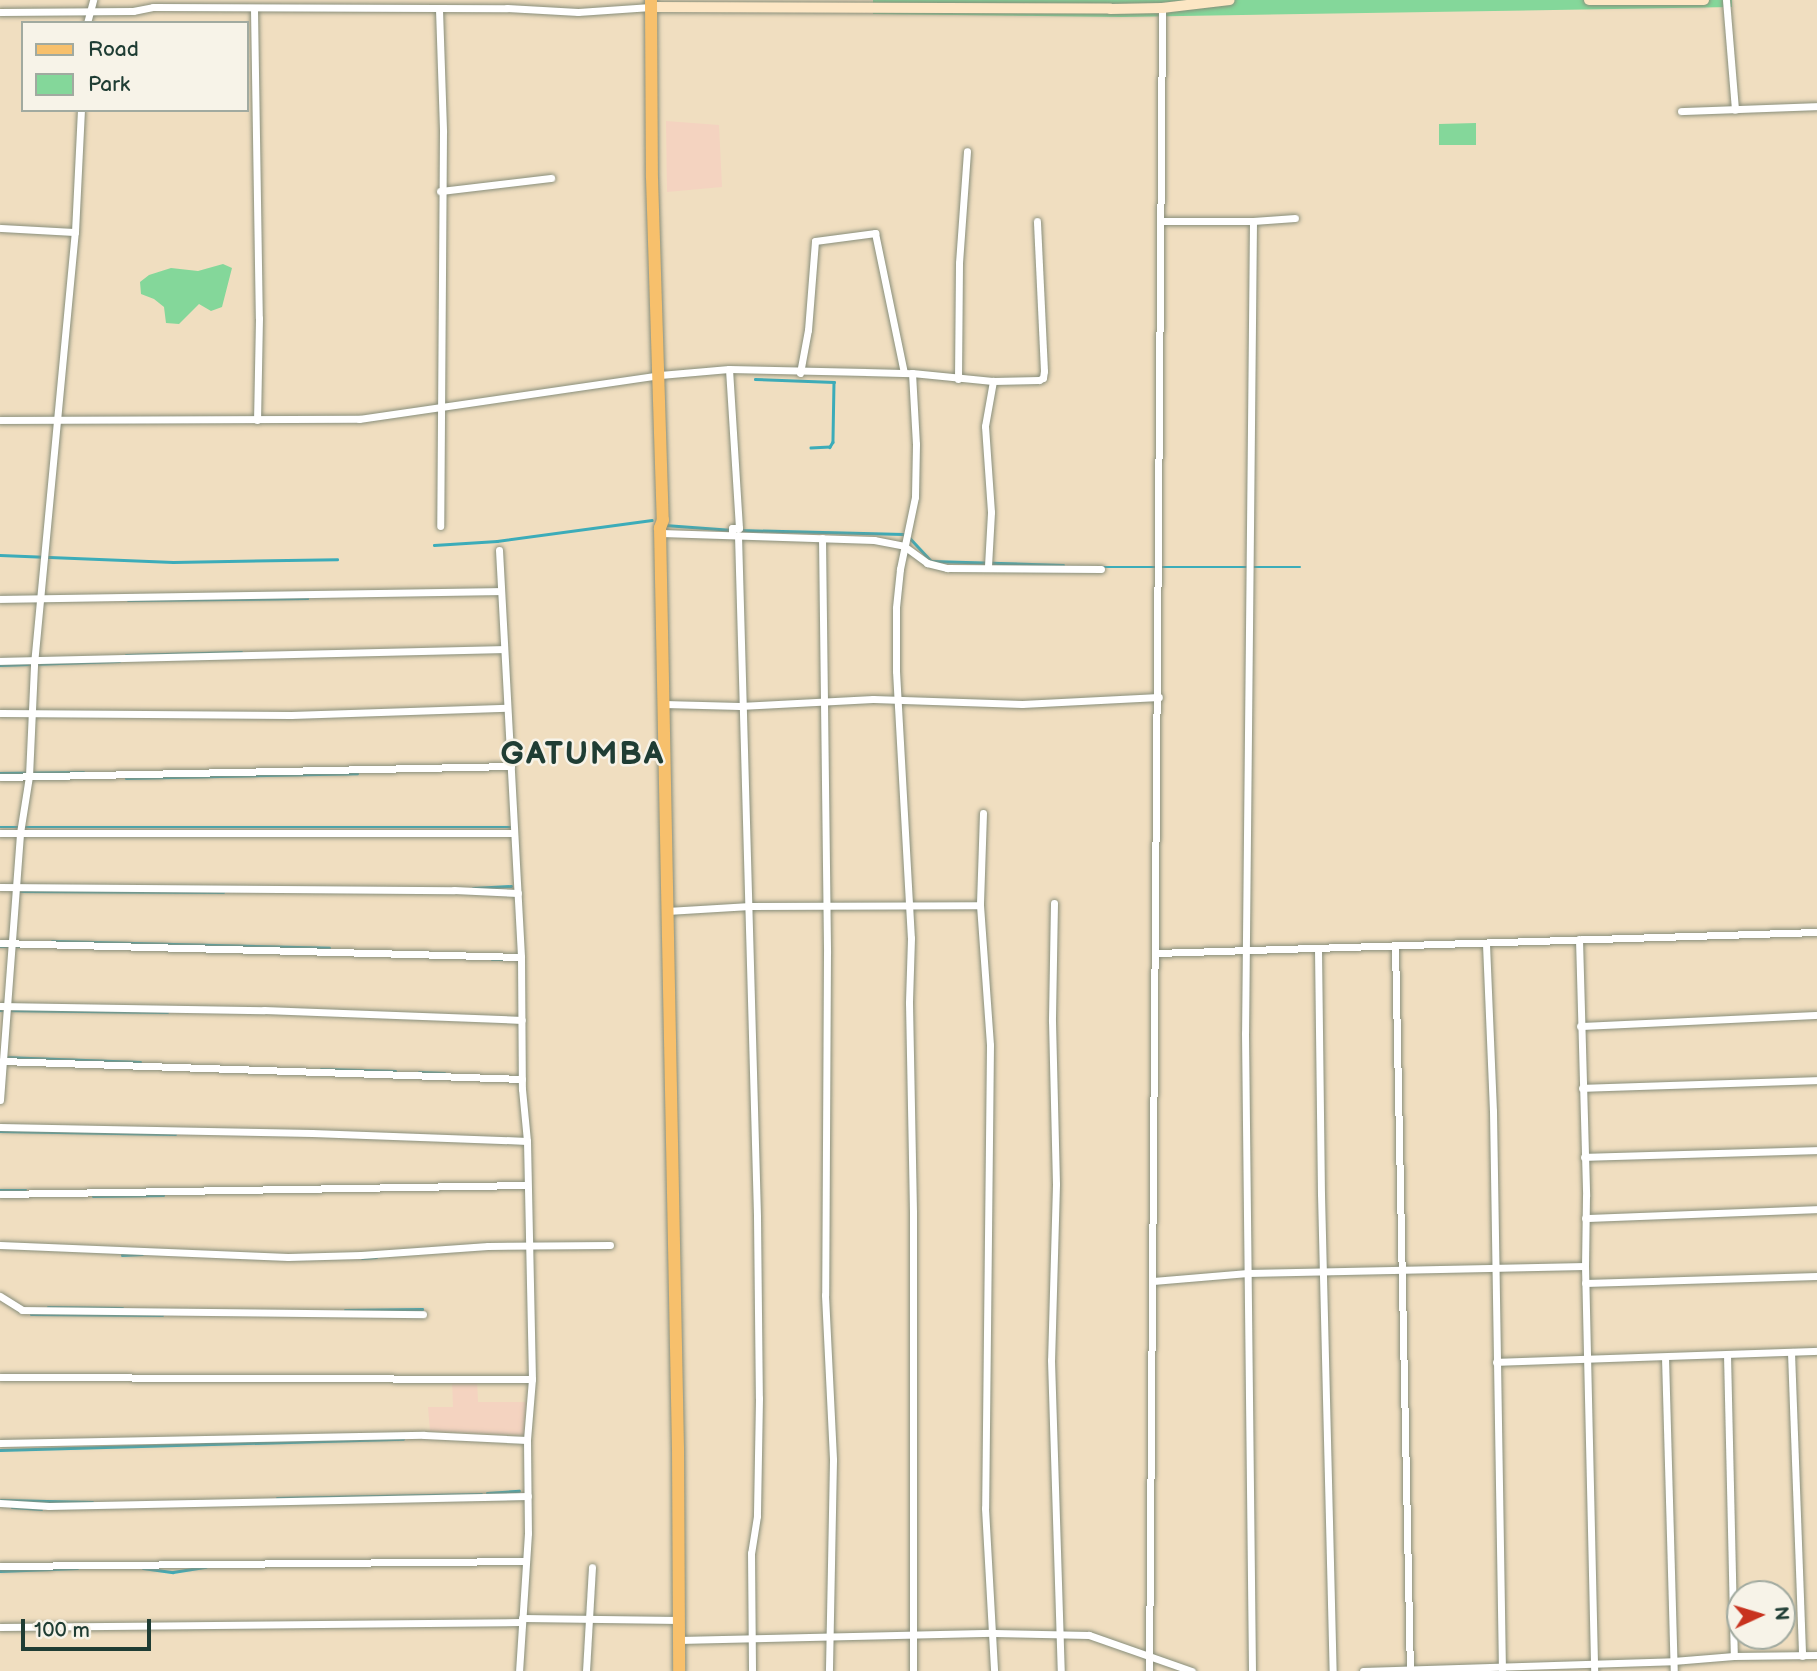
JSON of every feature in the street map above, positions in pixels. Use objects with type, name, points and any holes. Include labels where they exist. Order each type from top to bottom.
[{"type":"main road","points":[[679,1671],[661,533],[663,520],[652,178],[651,4],[750,10],[1162,8],[1230,0]]},
{"type":"main road","points":[[1589,0],[1704,0]]},
{"type":"street","points":[[36,0],[36,10]]},
{"type":"street","points":[[88,21],[93,0]]},
{"type":"street","points":[[223,0],[226,9]]},
{"type":"street","points":[[1726,0],[1735,110]]},
{"type":"street","points":[[0,12],[92,12],[154,4],[226,9],[578,12],[651,4]]},
{"type":"street","points":[[1149,1671],[1160,575],[1162,8]]},
{"type":"street","points":[[254,9],[260,318],[257,420]]},
{"type":"street","points":[[439,9],[443,132],[440,191],[440,526]]},
{"type":"street","points":[[1681,111],[1817,106]]},
{"type":"street","points":[[0,1100],[20,833],[29,776],[35,661],[75,232],[80,112]]},
{"type":"street","points":[[958,379],[959,263],[967,151]]},
{"type":"street","points":[[440,191],[551,178]]},
{"type":"street","points":[[1160,221],[1296,218]]},
{"type":"street","points":[[0,420],[359,419],[660,375],[729,369],[800,373],[908,373],[993,381],[1043,377],[1037,221]]},
{"type":"street","points":[[1251,1671],[1245,949],[1253,221]]},
{"type":"street","points":[[0,228],[75,232]]},
{"type":"street","points":[[800,373],[808,330],[815,241],[819,238],[876,233],[908,373],[916,444],[915,497],[896,608],[898,701],[910,905],[913,1671]]},
{"type":"street","points":[[729,369],[739,528],[734,533],[750,906],[759,1398],[757,1516],[751,1553],[752,1671]]},
{"type":"street","points":[[988,564],[991,512],[985,426],[993,381]]},
{"type":"street","points":[[661,533],[906,539]]},
{"type":"street","points":[[822,538],[827,907],[825,1295],[833,1516],[829,1671]]},
{"type":"street","points":[[906,539],[927,563],[937,565],[988,564],[1101,569]]},
{"type":"street","points":[[499,550],[521,957],[522,1079],[527,1141],[527,1244],[532,1379],[527,1440],[526,1561],[519,1671]]},
{"type":"street","points":[[0,599],[501,591]]},
{"type":"street","points":[[0,661],[503,649]]},
{"type":"street","points":[[664,704],[825,704],[873,699],[1022,704],[1158,697]]},
{"type":"street","points":[[0,713],[291,715],[508,709]]},
{"type":"street","points":[[0,777],[511,766]]},
{"type":"street","points":[[983,813],[980,905],[990,1045],[985,1507],[994,1633],[993,1671]]},
{"type":"street","points":[[0,833],[514,833]]},
{"type":"street","points":[[0,887],[518,893]]},
{"type":"street","points":[[1054,903],[1052,1021],[1056,1184],[1051,1360],[1062,1634],[1061,1671]]},
{"type":"street","points":[[667,911],[750,906],[980,905]]},
{"type":"street","points":[[1156,953],[1817,933]]},
{"type":"street","points":[[1579,939],[1593,1667]]},
{"type":"street","points":[[0,943],[521,957]]},
{"type":"street","points":[[1486,944],[1502,1669]]},
{"type":"street","points":[[1395,945],[1404,1269],[1410,1670]]},
{"type":"street","points":[[1318,949],[1321,1194],[1334,1671]]},
{"type":"street","points":[[0,1006],[264,1010],[522,1020]]},
{"type":"street","points":[[1580,1026],[1817,1015]]},
{"type":"street","points":[[2,1061],[522,1079]]},
{"type":"street","points":[[1582,1088],[1817,1080]]},
{"type":"street","points":[[0,1128],[299,1132],[527,1141]]},
{"type":"street","points":[[1584,1157],[1817,1150]]},
{"type":"street","points":[[0,1194],[527,1185]]},
{"type":"street","points":[[1585,1218],[1817,1209]]},
{"type":"street","points":[[0,1245],[288,1257],[527,1244],[610,1245]]},
{"type":"street","points":[[1153,1281],[1248,1273],[1325,1273],[1495,1265],[1585,1266]]},
{"type":"street","points":[[1585,1283],[1817,1276]]},
{"type":"street","points":[[0,1296],[22,1310],[423,1314]]},
{"type":"street","points":[[1496,1362],[1817,1351]]},
{"type":"street","points":[[1791,1352],[1802,1656]]},
{"type":"street","points":[[1727,1354],[1734,1656]]},
{"type":"street","points":[[1665,1357],[1674,1671]]},
{"type":"street","points":[[0,1377],[532,1379]]},
{"type":"street","points":[[0,1443],[424,1435],[527,1440]]},
{"type":"street","points":[[0,1503],[49,1506],[528,1496]]},
{"type":"street","points":[[0,1566],[526,1561]]},
{"type":"street","points":[[586,1671],[592,1567]]},
{"type":"street","points":[[0,1627],[679,1620]]},
{"type":"street","points":[[679,1640],[994,1633],[1089,1635],[1192,1671]]},
{"type":"street","points":[[1363,1671],[1593,1667],[1734,1656],[1817,1655]]},
{"type":"shaded area","points":[[666,121],[719,125],[722,187],[667,192]]},
{"type":"shaded area","points":[[452,1378],[477,1379],[478,1402],[526,1402],[524,1435],[430,1431],[428,1407],[453,1407]]},
{"type":"green space","points":[[873,0],[1732,0],[1732,7],[1122,17],[873,14]]},
{"type":"green space","points":[[1476,123],[1476,145],[1439,145],[1439,124]]},
{"type":"green space","points":[[223,264],[232,268],[222,307],[211,311],[199,304],[179,324],[166,323],[164,307],[141,294],[140,282],[149,275],[171,268],[198,271]]},
{"type":"waterway","points":[[755,379],[834,382],[833,442],[830,447],[811,448]]},
{"type":"waterway","points":[[434,545],[497,541],[652,520]]},
{"type":"waterway","points":[[665,525],[732,530]]},
{"type":"waterway","points":[[738,530],[903,534],[931,561],[1063,565]]},
{"type":"waterway","points":[[0,555],[173,562],[337,559]]},
{"type":"waterway","points":[[1101,567],[1300,567]]},
{"type":"waterway","points":[[128,600],[307,598]]},
{"type":"waterway","points":[[126,655],[241,652]]},
{"type":"waterway","points":[[0,665],[119,661]]},
{"type":"waterway","points":[[0,773],[83,772]]},
{"type":"waterway","points":[[126,778],[357,773]]},
{"type":"waterway","points":[[0,827],[510,827]]},
{"type":"waterway","points":[[473,888],[511,886]]},
{"type":"waterway","points":[[19,891],[223,892]]},
{"type":"waterway","points":[[52,941],[329,948]]},
{"type":"waterway","points":[[0,947],[24,947]]},
{"type":"waterway","points":[[492,960],[503,960]]},
{"type":"waterway","points":[[0,1010],[167,1012]]},
{"type":"waterway","points":[[3,1057],[140,1062]]},
{"type":"waterway","points":[[321,1069],[395,1071]]},
{"type":"waterway","points":[[419,1072],[444,1073]]},
{"type":"waterway","points":[[0,1131],[175,1134]]},
{"type":"waterway","points":[[0,1190],[26,1190]]},
{"type":"waterway","points":[[93,1196],[163,1195]]},
{"type":"waterway","points":[[122,1255],[142,1254]]},
{"type":"waterway","points":[[362,1258],[376,1257]]},
{"type":"waterway","points":[[48,1307],[122,1308]]},
{"type":"waterway","points":[[345,1310],[422,1309]]},
{"type":"waterway","points":[[31,1314],[162,1315]]},
{"type":"waterway","points":[[0,1450],[403,1439]]},
{"type":"waterway","points":[[487,1493],[519,1491]]},
{"type":"waterway","points":[[277,1498],[481,1494]]},
{"type":"waterway","points":[[1,1500],[92,1502]]},
{"type":"waterway","points":[[12,1507],[41,1509]]},
{"type":"waterway","points":[[143,1568],[173,1572],[206,1567]]},
{"type":"waterway","points":[[0,1571],[77,1568]]},
{"type":"district","name":"GATUMBA","points":[[583,755]]}]
